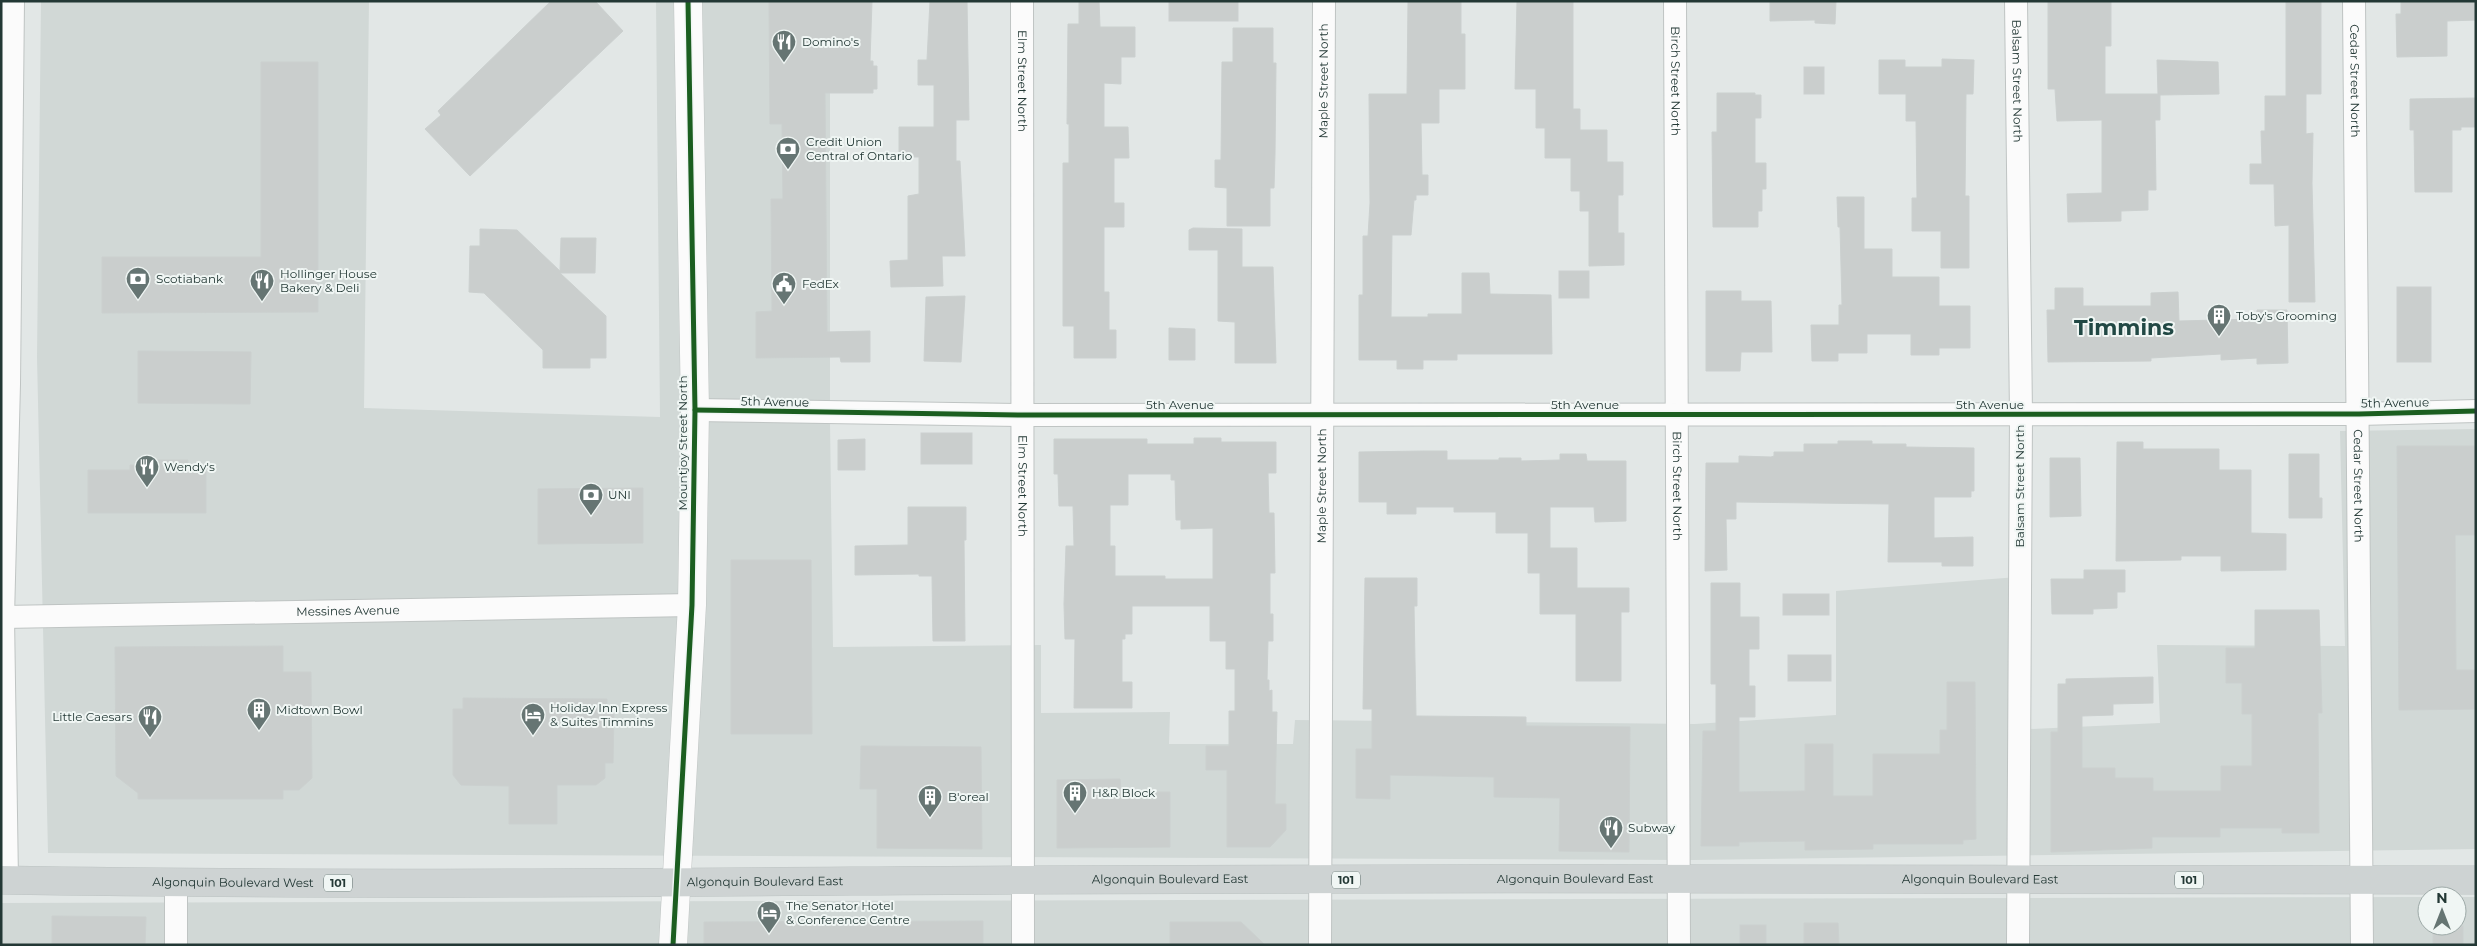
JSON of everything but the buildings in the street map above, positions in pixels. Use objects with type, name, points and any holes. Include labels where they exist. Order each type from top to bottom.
[{"type":"main road","name":"Algonquin Boulevard West","points":[[4,880],[176,883],[675,884]]},
{"type":"main road","name":"Algonquin Boulevard East","points":[[675,884],[1024,880],[2476,880]]},
{"type":"street","points":[[4,880],[3,616],[9,384],[13,1]]},
{"type":"street","name":"Mountjoy Street North","points":[[673,945],[692,605],[694,410],[688,1]]},
{"type":"street","name":"Elm Street North","points":[[1022,1],[1023,945]]},
{"type":"street","name":"Maple Street North","points":[[1320,945],[1324,1]]},
{"type":"street","name":"Birch Street North","points":[[1674,1],[1679,945]]},
{"type":"street","name":"Balsam Street North","points":[[2016,1],[2021,415],[2018,945]]},
{"type":"street","name":"Cedar Street North","points":[[2354,1],[2362,945]]},
{"type":"street","name":"5th Avenue","points":[[694,410],[1022,415],[2021,415],[2359,414],[2476,411]]},
{"type":"street","name":"Messines Avenue","points":[[3,616],[692,605]]},
{"type":"street","points":[[176,883],[176,945]]},
{"type":"shaded area","points":[[41,1],[369,1],[364,408],[660,417],[656,1],[830,1],[830,422],[833,647],[1041,645],[1041,713],[1170,712],[1169,744],[1293,744],[1295,720],[1695,724],[1836,715],[1836,591],[2031,576],[2031,729],[2160,723],[2157,645],[2345,646],[2340,431],[2476,429],[2476,849],[1693,860],[48,853],[37,357]]},
{"type":"shaded area","points":[[2417,897],[2417,936],[2467,936],[2467,897],[2476,897],[2476,945],[1,945],[1,903]]},
{"type":"cycle path","points":[[673,945],[692,605],[695,410],[688,1]]},
{"type":"cycle path","points":[[695,410],[1022,415],[2359,414],[2476,411]]},
{"type":"place","name":"Domino's","points":[[784,63]]},
{"type":"place","name":"Credit Union Central of Ontario","points":[[788,170]]},
{"type":"place","name":"Scotiabank","points":[[138,300]]},
{"type":"place","name":"Hollinger House Bakery & Deli","points":[[262,302]]},
{"type":"place","name":"FedEx","points":[[784,305]]},
{"type":"place","name":"Toby's Grooming","points":[[2219,337]]},
{"type":"place","name":"Wendy's","points":[[147,488]]},
{"type":"place","name":"UNI","points":[[591,516]]},
{"type":"place","name":"Midtown Bowl","points":[[259,731]]},
{"type":"place","name":"Holiday Inn Express & Suites Timmins","points":[[533,736]]},
{"type":"place","name":"Little Caesars","points":[[150,738]]},
{"type":"place","name":"H&R Block","points":[[1075,814]]},
{"type":"place","name":"B'oreal","points":[[930,818]]},
{"type":"place","name":"Subway","points":[[1611,849]]},
{"type":"place","name":"The Senator Hotel & Conference Centre","points":[[769,934]]},
{"type":"district","name":"Timmins","points":[[2124,327]]}]
